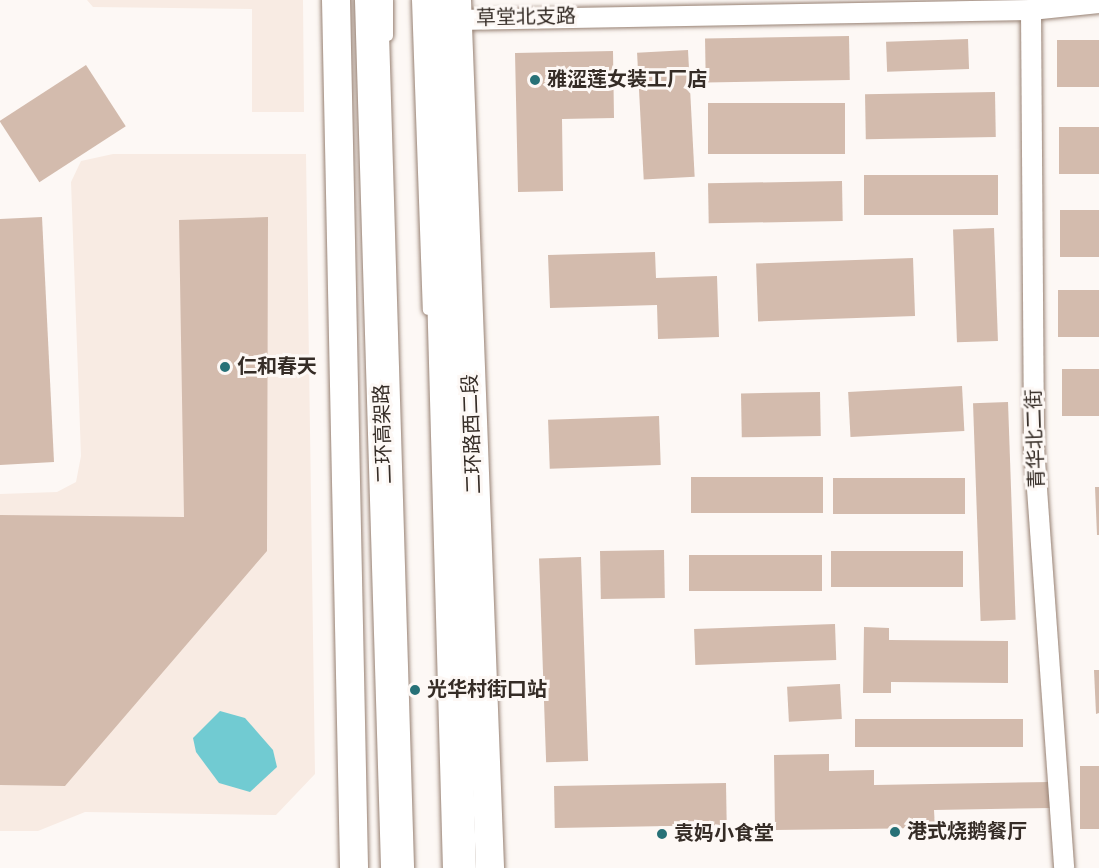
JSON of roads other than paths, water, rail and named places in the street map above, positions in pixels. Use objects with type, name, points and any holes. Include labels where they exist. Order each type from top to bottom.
[{"type":"highway","name":"二环高架路","points":[[372,0],[397,868]]},
{"type":"highway","points":[[450,7],[447,438],[459,868]]},
{"type":"main road","points":[[336,0],[354,868]]},
{"type":"main road","name":"二环路西二段","points":[[450,7],[490,868]]},
{"type":"street","name":"草堂北支路","points":[[450,7],[1031,10],[1099,3]]},
{"type":"street","name":"青华北二街","points":[[1031,10],[1034,447],[1064,868]]},
{"type":"lane","points":[[388,0],[388,46]]},
{"type":"lane","points":[[417,0],[425,287],[447,438]]},
{"type":"lane","points":[[385,440],[394,315]]},
{"type":"water","points":[[220,711],[245,718],[273,750],[277,767],[250,792],[219,783],[196,752],[193,738]]},
{"type":"place","name":"雅涩莲女装工厂店","points":[[535,80]]},
{"type":"place","name":"仁和春天","points":[[225,367]]},
{"type":"place","name":"光华村街口站","points":[[415,690]]},
{"type":"place","name":"港式烧鹅餐厅","points":[[895,832]]},
{"type":"place","name":"袁妈小食堂","points":[[662,834]]}]
